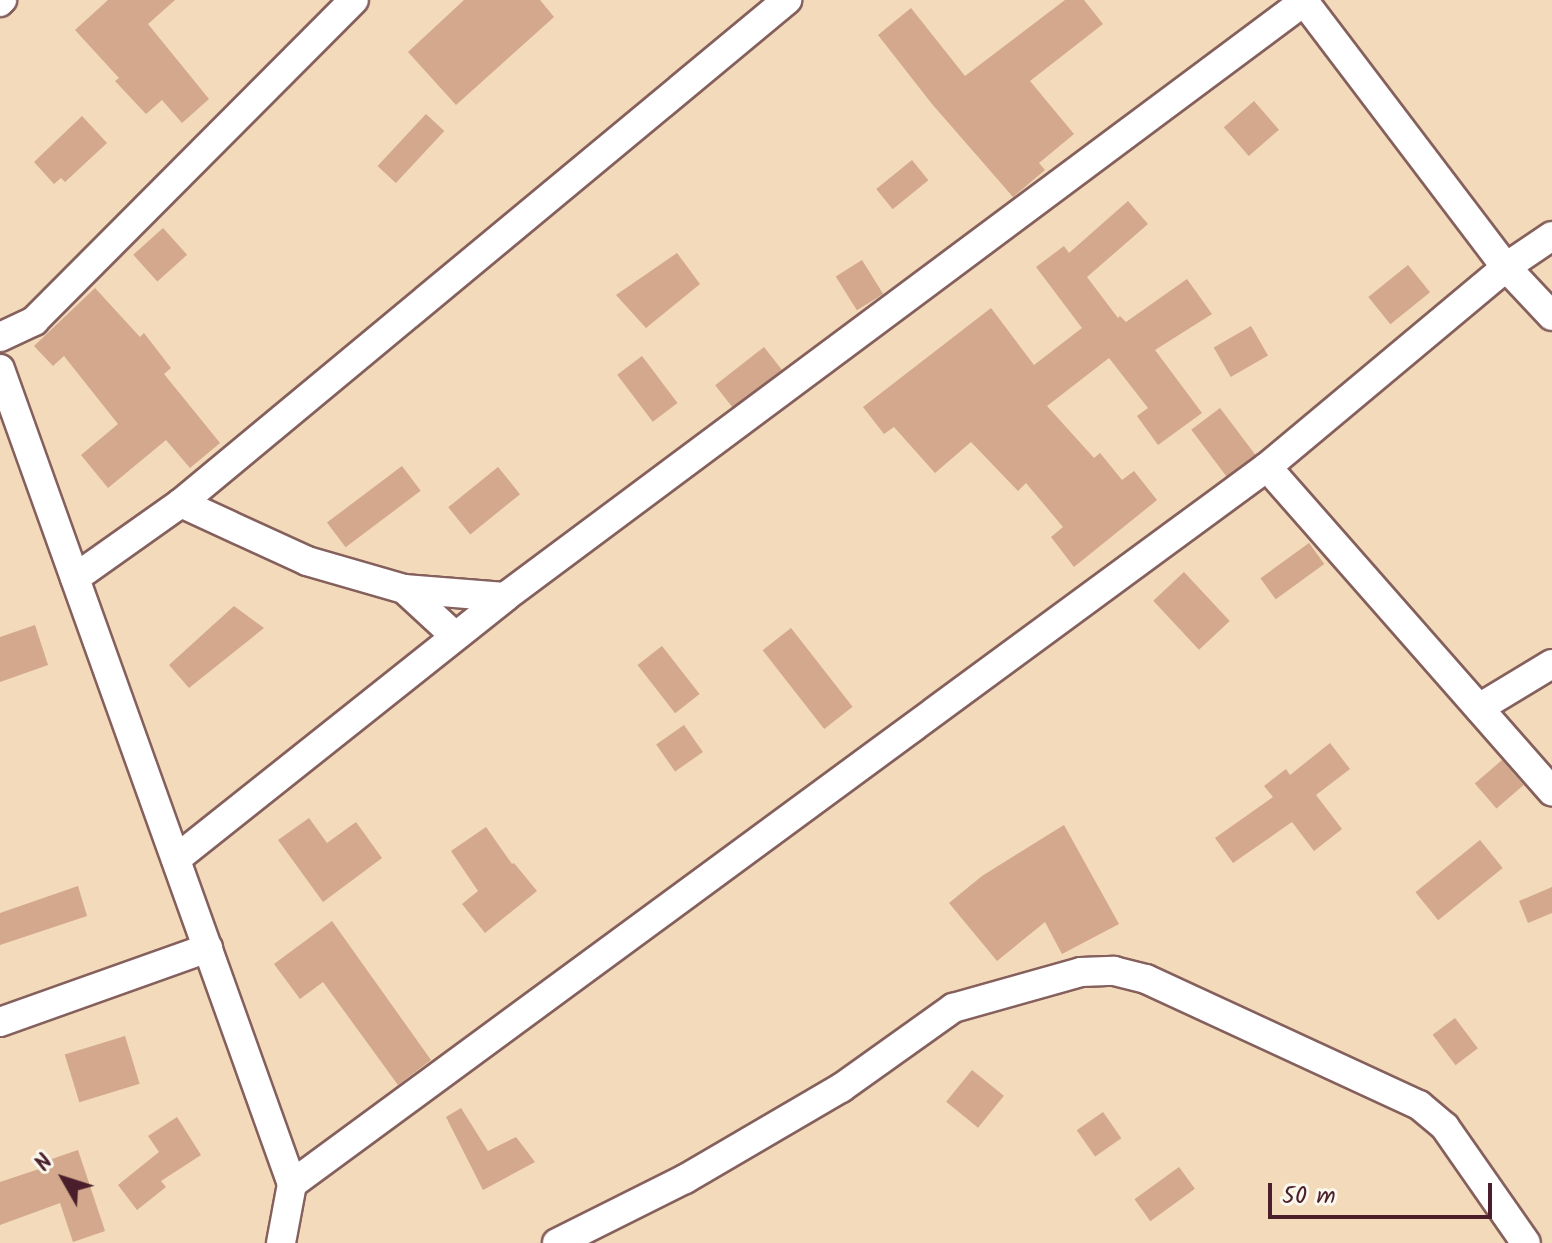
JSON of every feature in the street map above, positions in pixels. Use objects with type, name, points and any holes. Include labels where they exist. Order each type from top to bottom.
[{"type":"street","points":[[0,337],[34,321],[354,0]]},
{"type":"street","points":[[75,578],[181,503],[787,0]]},
{"type":"street","points":[[176,859],[505,597],[1305,1],[1506,267],[1552,316]]},
{"type":"street","points":[[292,1184],[1267,467],[1506,267],[1552,236]]},
{"type":"street","points":[[0,369],[292,1184],[281,1243]]},
{"type":"street","points":[[1267,467],[1552,791]]},
{"type":"street","points":[[181,503],[307,561],[404,589],[505,597]]},
{"type":"street","points":[[404,589],[455,636]]},
{"type":"street","points":[[1479,708],[1552,664]]},
{"type":"street","points":[[0,1022],[208,948]]},
{"type":"street","points":[[557,1243],[685,1179],[841,1088],[953,1008],[1081,972],[1114,971],[1146,979],[1419,1105],[1445,1127],[1526,1243]]},
{"type":"building","points":[[108,0],[175,0],[148,24],[209,99],[182,123],[162,100],[146,114],[115,81],[119,78],[75,30]]},
{"type":"building","points":[[464,0],[540,0],[554,17],[456,105],[408,52]]},
{"type":"building","points":[[1065,0],[1084,0],[1103,24],[1030,81],[1074,134],[1039,163],[1045,170],[1013,197],[932,104],[878,35],[911,8],[965,76]]},
{"type":"building","points":[[1254,101],[1279,130],[1249,156],[1224,127]]},
{"type":"building","points":[[426,114],[444,131],[396,183],[378,166]]},
{"type":"building","points":[[82,116],[107,143],[65,182],[61,178],[54,184],[34,162]]},
{"type":"building","points":[[912,160],[928,180],[893,209],[876,189]]},
{"type":"building","points":[[1128,201],[1148,224],[1087,277],[1118,318],[1120,316],[1126,322],[1187,279],[1212,314],[1155,350],[1202,413],[1158,445],[1137,416],[1148,408],[1109,358],[1047,406],[1094,458],[1100,453],[1122,480],[1134,471],[1157,500],[1074,567],[1051,537],[1063,527],[1026,483],[1018,491],[971,442],[935,473],[894,427],[884,434],[863,407],[991,308],[1034,365],[1082,328],[1036,267],[1064,246],[1069,253]]},
{"type":"building","points":[[163,228],[187,255],[157,282],[133,255]]},
{"type":"building","points":[[677,253],[700,284],[646,328],[616,295]]},
{"type":"building","points":[[862,260],[883,294],[857,310],[836,276]]},
{"type":"building","points":[[1408,265],[1430,292],[1390,324],[1368,297]]},
{"type":"building","points":[[95,288],[140,337],[144,333],[171,368],[164,374],[220,443],[190,468],[166,440],[108,488],[81,455],[118,424],[64,356],[53,366],[34,346]]},
{"type":"building","points":[[1251,326],[1268,355],[1231,377],[1214,348]]},
{"type":"building","points":[[764,347],[782,370],[733,408],[715,385]]},
{"type":"building","points":[[642,356],[678,403],[653,422],[617,375]]},
{"type":"building","points":[[1220,408],[1256,455],[1227,477],[1191,430]]},
{"type":"building","points":[[402,466],[421,491],[346,547],[327,523]]},
{"type":"building","points":[[498,467],[520,494],[470,534],[448,507]]},
{"type":"building","points":[[1309,543],[1324,564],[1276,599],[1260,578]]},
{"type":"building","points":[[1184,572],[1230,621],[1199,650],[1153,601]]},
{"type":"building","points":[[234,606],[264,628],[189,688],[169,665]]},
{"type":"building","points":[[35,625],[48,665],[0,682],[0,637]]},
{"type":"building","points":[[791,628],[853,707],[824,729],[763,650]]},
{"type":"building","points":[[662,646],[700,694],[675,713],[638,665]]},
{"type":"building","points":[[684,725],[703,752],[675,772],[656,745]]},
{"type":"building","points":[[1330,743],[1350,769],[1316,795],[1342,829],[1314,851],[1292,822],[1233,863],[1215,838],[1273,797],[1264,786],[1286,769],[1290,775]]},
{"type":"building","points":[[1502,760],[1524,785],[1496,809],[1475,784]]},
{"type":"building","points":[[309,818],[327,843],[356,822],[382,858],[323,902],[278,840]]},
{"type":"building","points":[[1064,825],[1119,924],[1062,954],[1045,922],[997,961],[949,903],[982,876]]},
{"type":"building","points":[[486,827],[512,864],[537,891],[485,933],[462,904],[478,891],[451,851]]},
{"type":"building","points":[[1480,840],[1503,868],[1438,920],[1415,892]]},
{"type":"building","points":[[78,886],[87,916],[0,945],[0,913]]},
{"type":"building","points":[[1552,887],[1552,913],[1528,923],[1519,901]]},
{"type":"building","points":[[332,921],[431,1060],[398,1085],[323,982],[300,999],[274,964]]},
{"type":"building","points":[[1455,1018],[1478,1048],[1456,1065],[1433,1035]]},
{"type":"building","points":[[125,1036],[140,1084],[79,1102],[65,1054]]},
{"type":"building","points":[[972,1070],[1004,1096],[978,1128],[946,1102]]},
{"type":"building","points":[[461,1108],[488,1151],[516,1137],[535,1162],[483,1190],[446,1117]]},
{"type":"building","points":[[1103,1112],[1121,1138],[1095,1157],[1077,1130]]},
{"type":"building","points":[[177,1117],[201,1155],[161,1181],[166,1187],[137,1210],[118,1185],[159,1152],[148,1136]]},
{"type":"building","points":[[78,1150],[105,1231],[73,1242],[60,1203],[0,1225],[0,1182],[48,1166],[46,1161]]},
{"type":"building","points":[[1179,1167],[1195,1189],[1150,1221],[1135,1199]]}]
